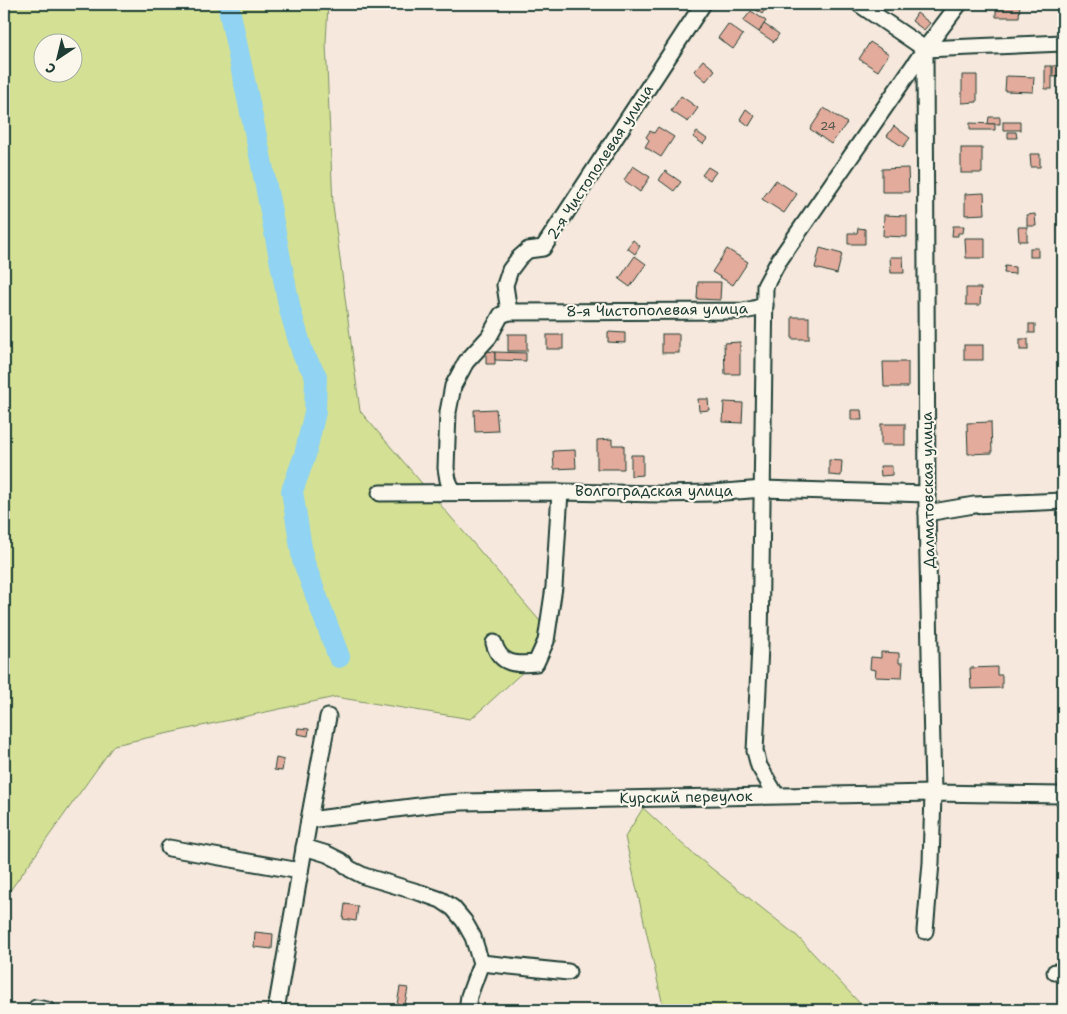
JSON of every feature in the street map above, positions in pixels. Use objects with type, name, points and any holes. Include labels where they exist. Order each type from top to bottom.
[{"type":"street","name":"2-я Чистополевая улица","points":[[509,312],[505,285],[510,270],[518,258],[528,250],[543,248],[703,4]]},
{"type":"street","points":[[859,4],[926,49],[1063,43]]},
{"type":"street","name":"8-я Чистополевая улица","points":[[509,312],[743,311],[765,304],[765,286],[770,273],[959,4]]},
{"type":"street","name":"Далматовская улица","points":[[925,931],[931,863],[933,792],[927,513],[926,49]]},
{"type":"street","points":[[765,304],[760,646],[755,751],[759,766],[776,795]]},
{"type":"street","points":[[454,492],[448,480],[446,468],[448,412],[453,386],[466,362],[489,337],[501,315],[509,312]]},
{"type":"street","name":"Волгоградская улица","points":[[380,493],[560,492],[660,494],[762,490],[927,494]]},
{"type":"street","points":[[494,643],[496,652],[504,660],[518,665],[536,664],[546,641],[554,587],[560,492]]},
{"type":"street","points":[[927,513],[974,505],[1063,500]]},
{"type":"street","points":[[276,1010],[328,717]]},
{"type":"street","name":"Курский переулок","points":[[309,820],[435,804],[933,792],[1063,795]]},
{"type":"street","points":[[304,847],[341,861],[350,870],[364,876],[441,900],[453,908],[473,937],[481,963],[469,996],[467,1010]]},
{"type":"street","points":[[169,848],[300,871]]},
{"type":"street","points":[[481,963],[568,972]]},
{"type":"green space","points":[[4,4],[328,4],[326,43],[333,206],[360,411],[557,641],[471,719],[335,697],[114,745],[4,899]]},
{"type":"green space","points":[[643,808],[691,852],[797,936],[866,1010],[664,1010],[625,837]]},
{"type":"building","points":[[748,4],[769,4],[762,14]]},
{"type":"building","points":[[996,4],[1020,4],[1019,17],[996,17]]},
{"type":"building","points":[[751,11],[766,21],[759,32],[743,21]]},
{"type":"building","points":[[917,13],[930,23],[924,30],[912,21]]},
{"type":"building","points":[[728,24],[743,35],[733,49],[718,38]]},
{"type":"building","points":[[764,24],[779,34],[774,42],[759,32]]},
{"type":"building","points":[[870,42],[889,54],[878,71],[859,59]]},
{"type":"building","points":[[703,60],[715,70],[706,81],[694,71]]},
{"type":"building","points":[[1063,65],[1063,76],[1053,77],[1053,66]]},
{"type":"building","points":[[1045,66],[1052,66],[1052,89],[1045,89]]},
{"type":"building","points":[[962,75],[977,75],[977,102],[962,103]]},
{"type":"building","points":[[1006,76],[1034,77],[1033,92],[1005,91]]},
{"type":"building","points":[[681,96],[698,108],[688,122],[671,111]]},
{"type":"building","points":[[824,108],[847,123],[831,144],[810,129]]},
{"type":"building","points":[[746,109],[755,116],[749,126],[740,119]]},
{"type":"building","points":[[989,117],[1000,117],[1000,124],[988,124]]},
{"type":"building","points":[[1003,122],[1020,122],[1020,130],[1003,130]]},
{"type":"building","points":[[970,123],[995,124],[995,130],[970,130]]},
{"type":"building","points":[[894,126],[910,138],[903,147],[887,136]]},
{"type":"building","points":[[658,127],[674,137],[661,157],[645,147],[649,140],[646,137],[650,131],[654,133]]},
{"type":"building","points":[[697,132],[707,139],[703,144],[693,137]]},
{"type":"building","points":[[1008,132],[1016,132],[1017,138],[1008,138]]},
{"type":"building","points":[[961,148],[982,148],[982,173],[961,173]]},
{"type":"building","points":[[1030,154],[1040,154],[1040,167],[1031,167]]},
{"type":"building","points":[[633,166],[650,177],[640,192],[624,180]]},
{"type":"building","points":[[708,167],[716,172],[710,180],[702,175]]},
{"type":"building","points":[[908,168],[909,192],[882,192],[882,169]]},
{"type":"building","points":[[665,171],[681,182],[674,191],[659,180]]},
{"type":"building","points":[[776,180],[797,194],[784,213],[762,199]]},
{"type":"building","points":[[984,193],[985,214],[965,215],[965,194]]},
{"type":"building","points":[[1035,214],[1036,226],[1027,226],[1027,215]]},
{"type":"building","points":[[884,215],[907,216],[907,237],[883,236]]},
{"type":"building","points":[[953,226],[964,226],[963,233],[958,233],[958,236],[952,236]]},
{"type":"building","points":[[1018,227],[1027,227],[1027,241],[1019,241]]},
{"type":"building","points":[[858,228],[865,229],[865,244],[848,244],[848,233],[857,233]]},
{"type":"building","points":[[965,238],[985,238],[985,258],[966,258]]},
{"type":"building","points":[[633,240],[640,246],[635,254],[627,248]]},
{"type":"building","points":[[820,248],[842,254],[837,274],[815,268]]},
{"type":"building","points":[[1030,248],[1038,248],[1038,257],[1030,257]]},
{"type":"building","points":[[727,249],[748,262],[733,285],[712,272]]},
{"type":"building","points":[[635,256],[646,264],[630,287],[619,279]]},
{"type":"building","points":[[890,257],[903,257],[904,273],[891,273]]},
{"type":"building","points":[[1005,266],[1015,267],[1015,274],[1004,273]]},
{"type":"building","points":[[698,282],[721,282],[720,300],[697,299]]},
{"type":"building","points":[[966,288],[981,288],[980,305],[966,305]]},
{"type":"building","points":[[792,317],[809,317],[809,339],[792,339]]},
{"type":"building","points":[[1029,324],[1035,324],[1035,333],[1029,333]]},
{"type":"building","points":[[608,332],[625,333],[625,343],[608,342]]},
{"type":"building","points":[[508,334],[527,334],[527,351],[508,351]]},
{"type":"building","points":[[662,334],[679,334],[679,353],[662,353]]},
{"type":"building","points":[[547,335],[563,335],[563,349],[547,349]]},
{"type":"building","points":[[1020,339],[1028,339],[1028,350],[1020,350]]},
{"type":"building","points":[[740,342],[740,374],[725,374],[724,343]]},
{"type":"building","points":[[964,345],[983,345],[983,360],[964,360]]},
{"type":"building","points":[[486,351],[495,352],[495,364],[486,364]]},
{"type":"building","points":[[495,352],[526,353],[526,361],[495,360]]},
{"type":"building","points":[[883,362],[908,362],[908,387],[884,387]]},
{"type":"building","points":[[698,399],[708,399],[709,410],[699,411]]},
{"type":"building","points":[[724,402],[743,403],[742,423],[723,422]]},
{"type":"building","points":[[496,409],[498,431],[475,432],[474,410]]},
{"type":"building","points":[[851,410],[861,410],[862,420],[851,420]]},
{"type":"building","points":[[991,422],[992,453],[968,454],[967,423]]},
{"type":"building","points":[[881,424],[905,424],[905,445],[881,445]]},
{"type":"building","points":[[612,439],[612,445],[624,445],[624,469],[597,469],[597,440]]},
{"type":"building","points":[[575,450],[576,468],[554,469],[553,451]]},
{"type":"building","points":[[631,455],[643,455],[643,475],[631,476]]},
{"type":"building","points":[[829,460],[842,461],[841,476],[829,475]]},
{"type":"building","points":[[880,466],[892,466],[892,475],[881,476]]},
{"type":"building","points":[[881,652],[899,653],[899,663],[903,663],[902,678],[875,677],[876,670],[870,669],[871,657],[881,658]]},
{"type":"building","points":[[997,667],[997,675],[1002,675],[1002,688],[971,689],[970,668]]},
{"type":"building","points":[[298,728],[309,729],[308,736],[297,734]]},
{"type":"building","points":[[276,758],[284,760],[282,771],[274,770]]},
{"type":"building","points":[[345,904],[358,906],[356,921],[343,919]]},
{"type":"building","points":[[255,932],[273,934],[272,949],[254,947]]},
{"type":"building","points":[[400,987],[408,988],[404,1010],[396,1010]]},
{"type":"waterway","points":[[228,4],[290,310],[303,354],[316,376],[315,412],[305,455],[292,491],[303,560],[339,657]]}]
